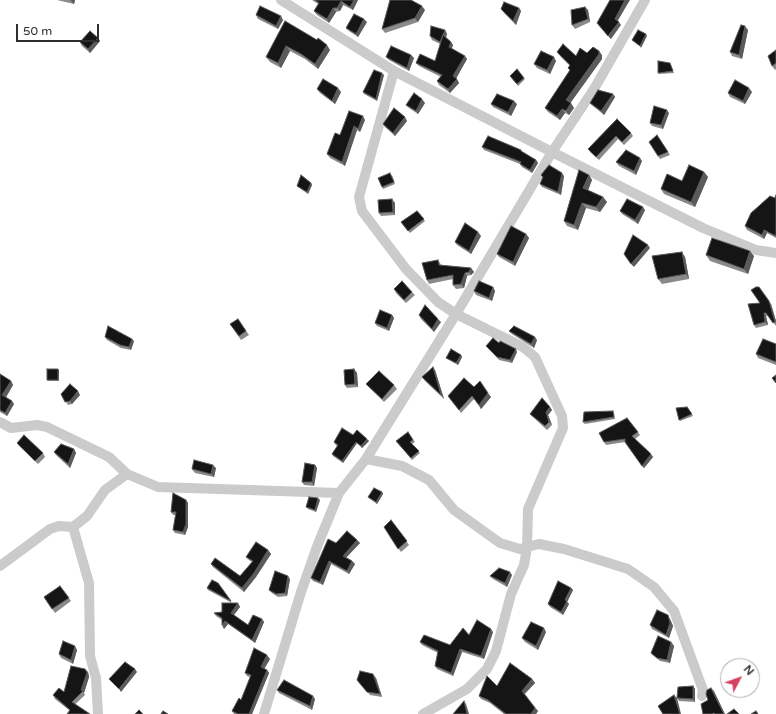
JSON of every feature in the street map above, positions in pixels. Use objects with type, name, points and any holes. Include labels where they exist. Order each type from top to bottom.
[{"type":"street","points":[[281,0],[394,71],[552,152],[703,228],[756,250],[776,253]]},
{"type":"street","points":[[264,714],[301,592],[318,544],[340,493],[366,459],[456,314],[552,152],[594,89],[645,0]]},
{"type":"street","points":[[394,71],[359,197],[362,211],[406,269],[438,302],[456,314],[523,347],[535,357],[562,416],[563,428],[528,509],[527,548],[524,565],[511,594],[496,651],[487,669],[467,689],[423,714]]},
{"type":"street","points":[[0,422],[11,428],[37,425],[47,428],[109,456],[127,474],[158,487],[340,493]]},
{"type":"street","points":[[366,459],[402,466],[429,480],[454,510],[500,543],[520,550],[539,544],[564,549],[628,569],[654,587],[674,612],[702,690],[702,696]]},
{"type":"street","points":[[0,566],[50,529],[59,526],[73,527],[87,516],[105,490],[127,474]]},
{"type":"street","points":[[73,527],[89,583],[90,656],[96,678],[98,714]]},
{"type":"building","points":[[315,0],[354,0],[350,7],[341,1],[337,8],[333,8],[327,19],[314,11],[319,3]]},
{"type":"building","points":[[390,0],[411,0],[422,6],[415,18],[382,29]]},
{"type":"building","points":[[610,0],[625,0],[615,19],[619,22],[608,36],[597,23]]},
{"type":"building","points":[[504,2],[519,8],[513,21],[501,9]]},
{"type":"building","points":[[260,6],[281,16],[276,26],[256,15]]},
{"type":"building","points":[[585,7],[588,19],[572,25],[571,10]]},
{"type":"building","points":[[354,14],[364,19],[356,34],[346,28]]},
{"type":"building","points":[[285,21],[317,40],[318,38],[327,45],[315,64],[286,46],[278,63],[266,57]]},
{"type":"building","points":[[741,25],[745,26],[739,55],[730,52]]},
{"type":"building","points":[[431,26],[445,30],[440,42],[430,36]]},
{"type":"building","points":[[638,30],[646,34],[640,46],[632,40]]},
{"type":"building","points":[[90,31],[98,38],[88,49],[80,42]]},
{"type":"building","points":[[443,35],[451,42],[449,47],[465,56],[453,76],[457,79],[448,89],[437,81],[442,75],[416,63],[420,54],[435,61]]},
{"type":"building","points":[[563,44],[576,56],[580,48],[587,53],[593,47],[599,51],[599,54],[566,100],[571,103],[566,111],[562,109],[557,116],[545,108],[570,70],[568,68],[570,65],[557,52]]},
{"type":"building","points":[[391,46],[411,55],[407,68],[386,57]]},
{"type":"building","points":[[776,50],[776,63],[772,66],[768,56]]},
{"type":"building","points":[[541,51],[554,57],[547,70],[534,64]]},
{"type":"building","points":[[658,61],[670,63],[673,71],[658,73]]},
{"type":"building","points":[[517,69],[524,78],[517,84],[510,76]]},
{"type":"building","points":[[374,70],[382,73],[376,99],[363,92]]},
{"type":"building","points":[[323,79],[338,88],[332,101],[317,89]]},
{"type":"building","points":[[735,80],[749,88],[743,101],[728,93]]},
{"type":"building","points":[[598,90],[613,94],[601,111],[590,103]]},
{"type":"building","points":[[414,93],[422,99],[416,111],[406,105]]},
{"type":"building","points":[[497,94],[514,101],[508,112],[491,104]]},
{"type":"building","points":[[654,106],[667,110],[661,125],[650,123]]},
{"type":"building","points":[[394,108],[405,117],[393,133],[383,124]]},
{"type":"building","points":[[349,111],[363,116],[358,129],[354,126],[342,162],[327,154],[335,133],[340,135]]},
{"type":"building","points":[[617,119],[631,133],[622,142],[616,136],[596,157],[588,149]]},
{"type":"building","points":[[657,135],[668,152],[658,156],[649,142]]},
{"type":"building","points":[[488,136],[521,150],[536,160],[530,170],[520,164],[521,162],[482,147]]},
{"type":"building","points":[[626,150],[640,158],[634,171],[616,162]]},
{"type":"building","points":[[549,165],[562,173],[558,192],[540,184],[543,177],[541,175]]},
{"type":"building","points":[[689,165],[704,172],[691,202],[661,189],[667,174],[682,181]]},
{"type":"building","points":[[579,170],[589,175],[583,188],[603,197],[596,207],[582,203],[574,225],[564,221]]},
{"type":"building","points":[[390,173],[394,182],[382,187],[378,178]]},
{"type":"building","points":[[301,175],[311,183],[307,192],[297,186]]},
{"type":"building","points":[[776,195],[776,236],[764,230],[762,235],[745,226],[751,213],[770,196],[775,198]]},
{"type":"building","points":[[392,199],[393,212],[379,213],[378,200]]},
{"type":"building","points":[[627,199],[643,207],[635,220],[620,211]]},
{"type":"building","points":[[417,211],[424,219],[408,231],[401,222]]},
{"type":"building","points":[[465,223],[478,232],[469,251],[455,242]]},
{"type":"building","points":[[511,226],[526,234],[513,262],[497,254]]},
{"type":"building","points":[[633,235],[648,245],[631,264],[624,254]]},
{"type":"building","points":[[712,238],[750,251],[744,269],[706,255]]},
{"type":"building","points":[[682,252],[686,274],[658,279],[652,256]]},
{"type":"building","points":[[438,260],[439,265],[471,268],[469,272],[465,273],[461,284],[453,285],[453,275],[427,280],[422,263]]},
{"type":"building","points":[[402,281],[412,292],[404,300],[394,289]]},
{"type":"building","points":[[479,281],[493,287],[489,298],[474,291]]},
{"type":"building","points":[[759,287],[769,301],[775,322],[773,323],[766,313],[764,313],[765,322],[754,325],[748,304],[760,303],[751,290]]},
{"type":"building","points":[[425,305],[438,319],[432,329],[419,315]]},
{"type":"building","points":[[380,310],[392,315],[387,328],[375,323]]},
{"type":"building","points":[[238,319],[246,331],[239,336],[230,324]]},
{"type":"building","points":[[108,326],[132,339],[129,347],[120,345],[105,337]]},
{"type":"building","points":[[514,326],[535,337],[531,344],[509,331]]},
{"type":"building","points":[[493,338],[499,343],[500,341],[516,349],[510,360],[497,357],[486,346]]},
{"type":"building","points":[[763,339],[776,344],[776,362],[756,354]]},
{"type":"building","points":[[451,349],[461,355],[456,363],[446,358]]},
{"type":"building","points":[[433,367],[441,395],[422,377]]},
{"type":"building","points":[[47,369],[58,369],[58,380],[47,380]]},
{"type":"building","points":[[354,369],[355,384],[345,385],[344,370]]},
{"type":"building","points":[[379,371],[394,385],[382,399],[366,384]]},
{"type":"building","points":[[0,374],[11,381],[2,395],[12,401],[5,413],[0,410]]},
{"type":"building","points":[[776,375],[776,383],[772,378]]},
{"type":"building","points":[[464,378],[474,387],[480,381],[488,393],[479,405],[472,396],[459,410],[448,396]]},
{"type":"building","points":[[70,384],[78,391],[70,401],[65,402],[61,394]]},
{"type":"building","points":[[542,398],[550,407],[546,412],[549,422],[545,426],[530,414]]},
{"type":"building","points":[[687,407],[692,414],[679,420],[676,408]]},
{"type":"building","points":[[613,411],[614,417],[583,422],[584,412]]},
{"type":"building","points":[[627,418],[638,432],[632,436],[651,454],[642,466],[625,442],[625,439],[604,442],[599,433]]},
{"type":"building","points":[[342,428],[353,435],[357,430],[367,439],[361,446],[356,442],[342,461],[332,454],[338,445],[334,442]]},
{"type":"building","points":[[408,432],[413,440],[410,442],[419,451],[411,458],[396,441]]},
{"type":"building","points":[[24,435],[43,453],[35,461],[17,443]]},
{"type":"building","points":[[61,444],[74,449],[68,464],[54,452]]},
{"type":"building","points":[[194,460],[213,465],[211,474],[192,469]]},
{"type":"building","points":[[305,463],[315,465],[312,482],[302,482]]},
{"type":"building","points":[[374,488],[382,492],[376,502],[368,497]]},
{"type":"building","points":[[173,493],[186,500],[186,524],[183,532],[173,530],[176,512],[171,512]]},
{"type":"building","points":[[309,497],[318,498],[315,510],[306,507]]},
{"type":"building","points":[[391,520],[407,541],[398,549],[384,527]]},
{"type":"building","points":[[347,531],[357,540],[343,556],[352,561],[347,571],[329,561],[320,582],[311,578],[328,539],[336,543]]},
{"type":"building","points":[[256,542],[268,550],[254,573],[242,588],[211,564],[215,558],[240,576],[253,561],[246,557]]},
{"type":"building","points":[[499,568],[510,572],[505,583],[490,576]]},
{"type":"building","points":[[275,571],[288,576],[285,593],[276,594],[269,590]]},
{"type":"building","points":[[212,580],[218,583],[231,601],[207,588]]},
{"type":"building","points":[[558,581],[571,588],[565,600],[567,601],[561,612],[548,604]]},
{"type":"building","points":[[60,586],[69,598],[52,609],[44,597]]},
{"type":"building","points":[[222,603],[238,603],[231,613],[248,625],[253,615],[262,619],[252,640],[225,621],[222,625],[222,618],[214,613],[222,612]]},
{"type":"building","points":[[657,610],[668,615],[670,623],[666,635],[650,625]]},
{"type":"building","points":[[477,620],[491,629],[481,656],[460,649],[451,673],[435,666],[438,651],[420,642],[424,635],[450,645],[463,628],[469,635]]},
{"type":"building","points":[[531,622],[544,628],[536,646],[522,638]]},
{"type":"building","points":[[658,636],[671,642],[667,660],[657,658],[651,653]]},
{"type":"building","points":[[63,641],[75,646],[71,660],[59,654]]},
{"type":"building","points":[[254,648],[267,655],[261,667],[267,670],[249,714],[238,714],[232,711],[239,698],[241,700],[251,675],[245,673]]},
{"type":"building","points":[[125,662],[135,669],[119,689],[109,679]]},
{"type":"building","points":[[510,663],[532,679],[522,691],[535,708],[531,714],[506,714],[488,700],[479,696],[487,676],[497,686]]},
{"type":"building","points":[[71,666],[85,669],[87,673],[81,690],[83,691],[72,702],[90,714],[67,714],[70,710],[53,695],[59,688],[64,692]]},
{"type":"building","points":[[360,671],[373,674],[380,694],[367,692],[357,680]]},
{"type":"building","points":[[284,680],[313,696],[310,706],[277,690]]},
{"type":"building","points":[[693,686],[693,699],[677,698],[678,687]]},
{"type":"building","points":[[711,688],[724,714],[703,714],[701,704],[708,700],[706,694],[707,690]]},
{"type":"building","points":[[674,695],[680,714],[663,714],[658,706]]},
{"type":"building","points":[[464,701],[467,714],[453,714]]},
{"type":"building","points":[[734,709],[739,714],[727,714]]},
{"type":"building","points":[[139,710],[143,714],[135,714]]},
{"type":"building","points":[[163,711],[168,714],[161,714]]},
{"type":"building","points":[[756,711],[758,714],[751,714]]}]
